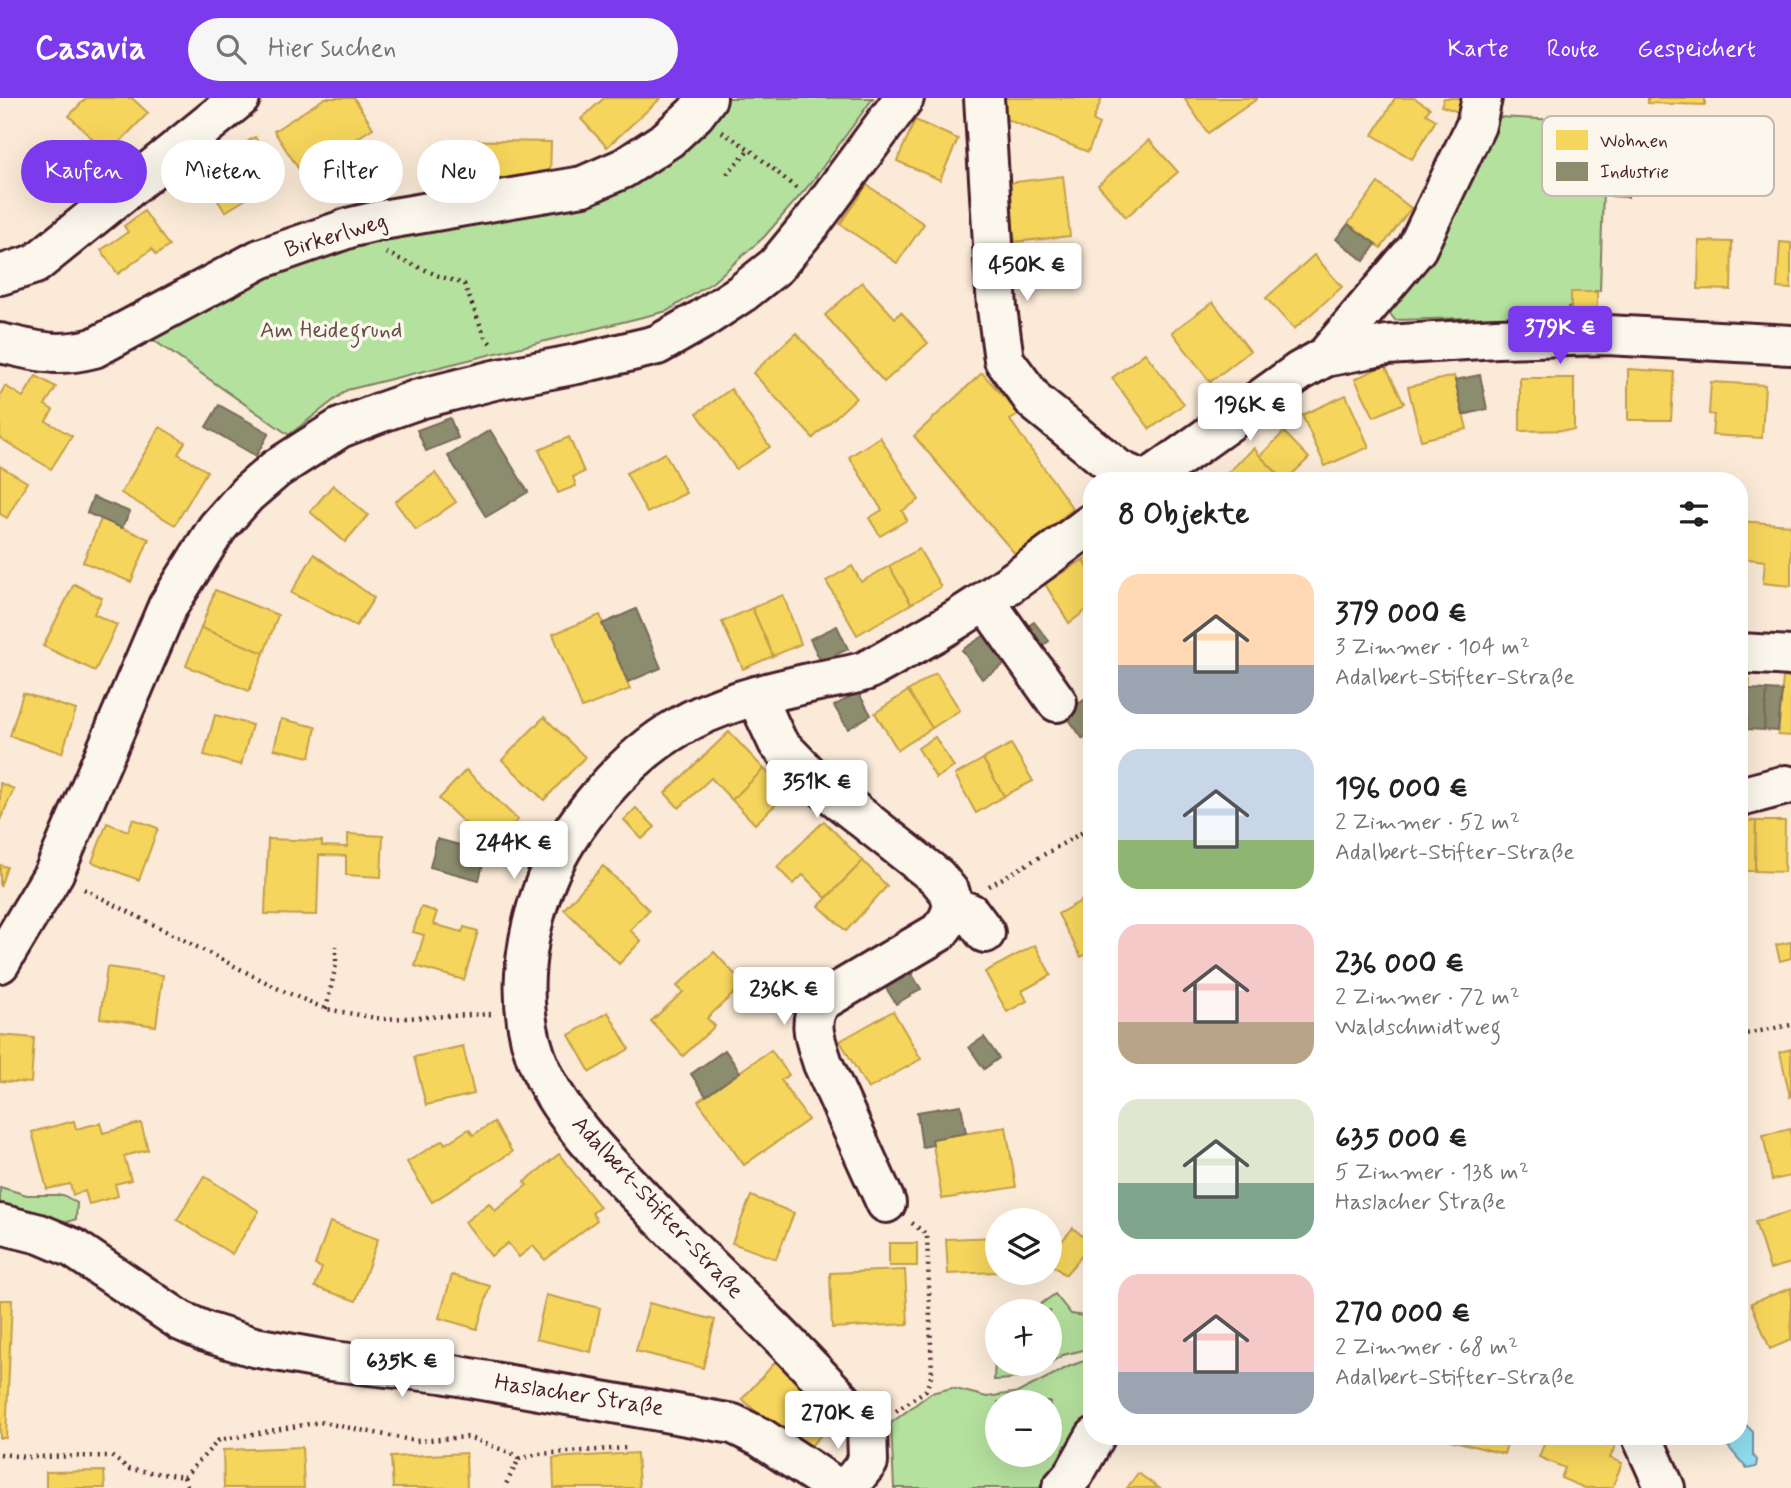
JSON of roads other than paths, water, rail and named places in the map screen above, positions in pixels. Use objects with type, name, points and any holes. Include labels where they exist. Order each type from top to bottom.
[{"type":"street","points":[[0,275],[36,264],[240,98]]},
{"type":"street","points":[[0,962],[54,873],[168,606],[218,527],[247,495],[276,469],[340,428],[419,399],[657,345],[732,300],[776,266],[904,98]]},
{"type":"street","points":[[984,98],[997,307],[1004,360],[1035,402],[1124,472]]},
{"type":"street","points":[[1325,357],[1417,248],[1476,125],[1482,98]]},
{"type":"street","name":"Birkerlweg","points":[[0,343],[47,354],[69,355],[94,348],[260,259],[352,227],[583,186],[624,168],[668,139],[701,106]]},
{"type":"street","points":[[1158,472],[1300,371],[1325,357],[1387,345],[1607,335],[1791,345]]},
{"type":"street","name":"Adalbert-Stifter-Straße","points":[[847,1488],[868,1462],[867,1427],[603,1158],[557,1100],[541,1071],[531,1042],[524,979],[538,900],[554,863],[579,822],[636,759],[677,728],[730,704],[756,696],[865,671],[952,624],[986,602],[1083,530]]},
{"type":"street","points":[[986,602],[1056,702]]},
{"type":"street","points":[[1748,653],[1791,656]]},
{"type":"street","points":[[756,696],[778,743],[814,780],[937,877],[950,893],[953,907],[939,932],[822,1000],[815,1011],[815,1041],[823,1064],[886,1203]]},
{"type":"street","points":[[1748,795],[1786,785]]},
{"type":"street","points":[[953,907],[970,913],[985,933]]},
{"type":"street","name":"Haslacher Straße","points":[[0,1224],[40,1234],[73,1248],[181,1321],[218,1336],[254,1347],[332,1361],[442,1373],[733,1424],[760,1437],[837,1488]]},
{"type":"street","points":[[1062,1488],[1074,1474],[1090,1445]]},
{"type":"street","points":[[1646,1445],[1665,1488]]},
{"type":"water","points":[[1748,1427],[1753,1432],[1753,1455],[1757,1460],[1756,1467],[1747,1469],[1727,1445],[1748,1445]]},
{"type":"park label","name":"Am Heidegrund","points":[[331,331]]}]
